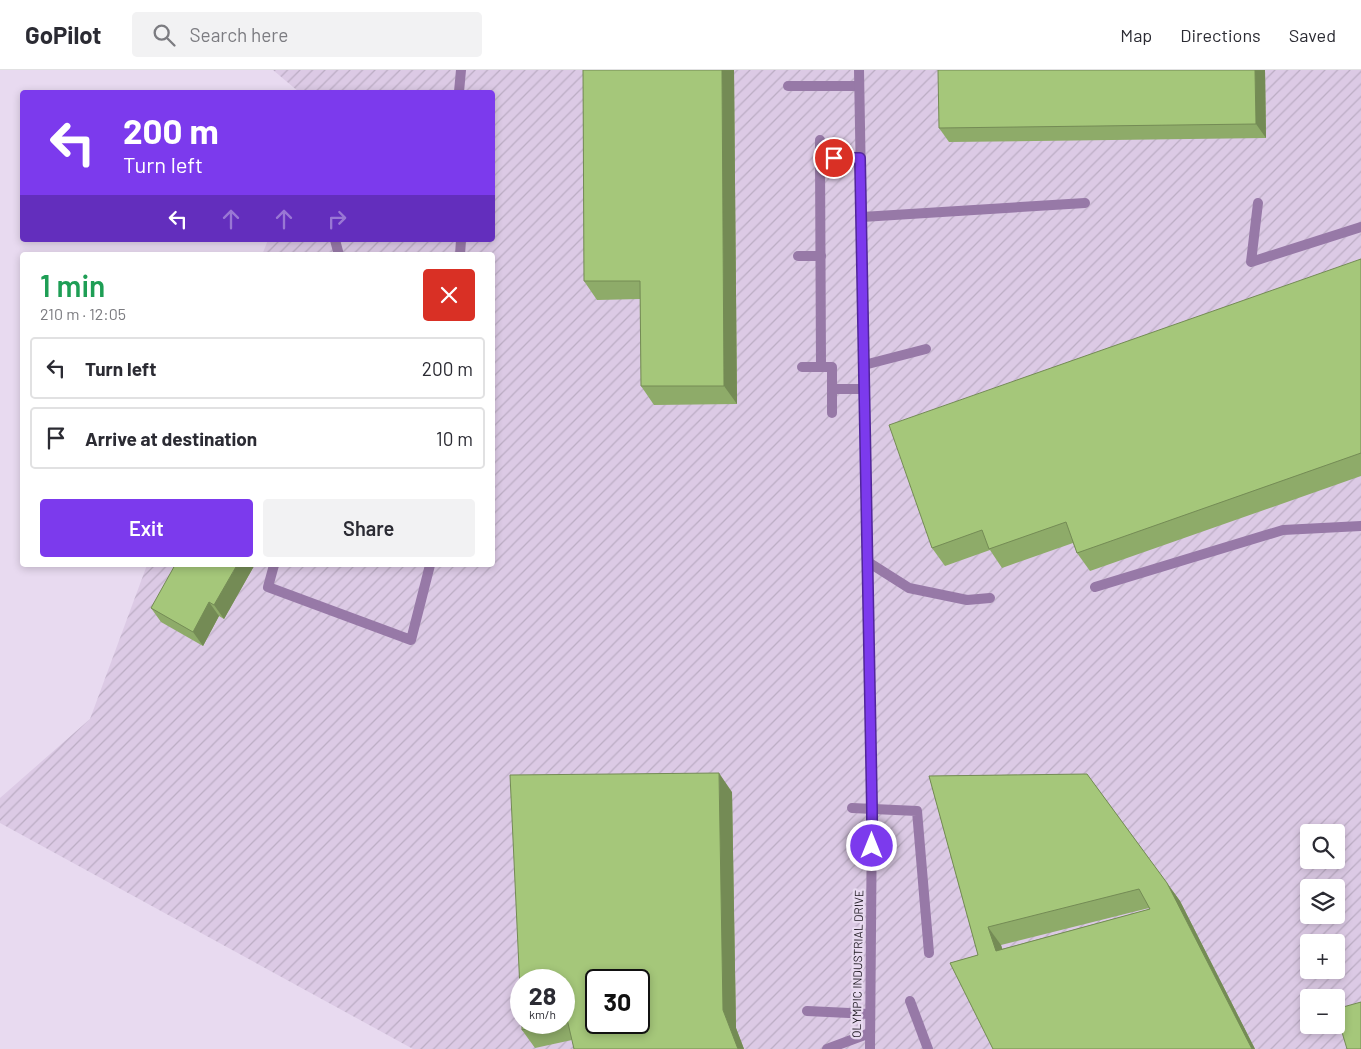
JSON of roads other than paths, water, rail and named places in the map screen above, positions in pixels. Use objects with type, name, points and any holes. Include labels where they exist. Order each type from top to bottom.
[{"type":"street","points":[[459,90],[462,70]]},
{"type":"street","name":"OLYMPIC INDUSTRIAL DRIVE","points":[[859,70],[872,809],[870,1049]]},
{"type":"street","points":[[788,86],[859,86]]},
{"type":"street","points":[[820,140],[821,367]]},
{"type":"street","points":[[820,158],[860,158]]},
{"type":"street","points":[[1258,203],[1252,262],[1361,227]]},
{"type":"street","points":[[862,217],[1085,204]]},
{"type":"street","points":[[798,256],[821,256]]},
{"type":"street","points":[[864,365],[926,348]]},
{"type":"street","points":[[802,367],[832,367],[832,413]]},
{"type":"street","points":[[832,388],[865,388]]},
{"type":"street","points":[[1095,586],[1283,530],[1361,526]]},
{"type":"street","points":[[868,562],[909,588],[967,600],[990,598]]},
{"type":"street","points":[[273,567],[268,587],[411,640],[429,567]]},
{"type":"street","points":[[852,808],[917,811],[929,953]]},
{"type":"street","points":[[910,1001],[928,1049]]},
{"type":"street","points":[[807,1011],[870,1014]]},
{"type":"street","points":[[827,1049],[870,1032]]}]
